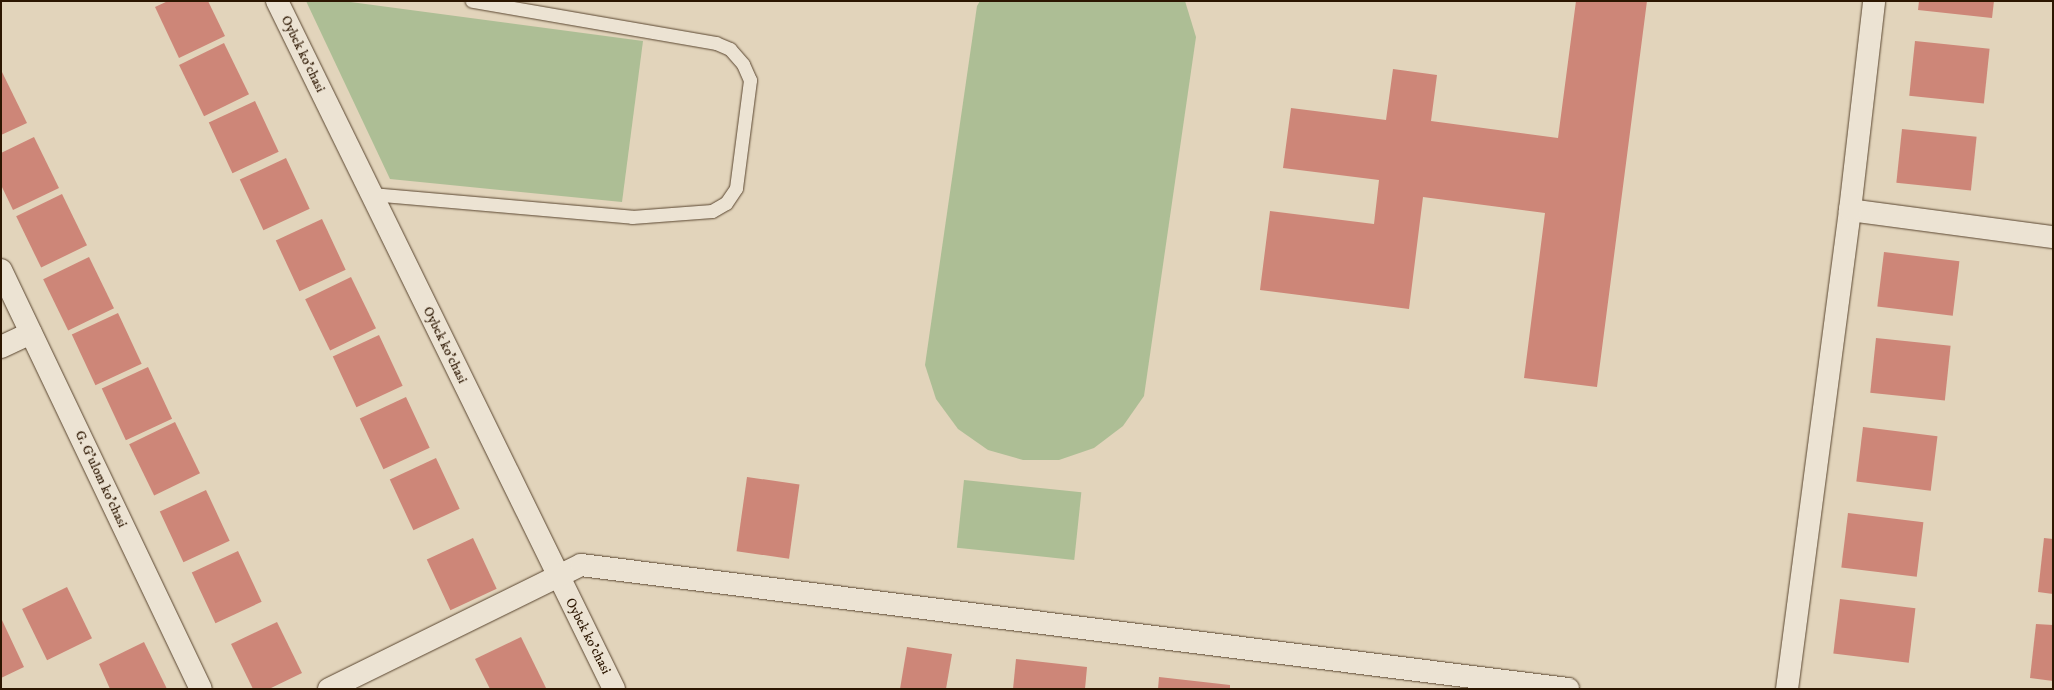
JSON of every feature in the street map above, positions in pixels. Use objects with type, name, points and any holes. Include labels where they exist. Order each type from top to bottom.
[{"type":"street","name":"Oybek ko'chasi","points":[[277,1],[557,576],[614,689]]},
{"type":"street","points":[[1787,689],[1850,210],[1874,1]]},
{"type":"street","points":[[1850,210],[2053,237]]},
{"type":"street","name":"G. G'ulom ko'chasi","points":[[1,270],[201,689]]},
{"type":"street","points":[[1,347],[31,333]]},
{"type":"street","points":[[329,689],[581,565],[1568,689]]},
{"type":"lane","points":[[371,194],[632,217],[712,211],[726,203],[736,188],[750,80],[743,64],[730,49],[716,43],[472,1]]},
{"type":"green space","points":[[306,1],[343,1],[643,41],[622,202],[390,179]]},
{"type":"green space","points":[[980,1],[1185,1],[1196,37],[1144,396],[1123,426],[1094,448],[1059,460],[1023,460],[988,450],[958,429],[936,399],[925,365],[977,6]]},
{"type":"green space","points":[[964,480],[1081,492],[1074,560],[957,548]]},
{"type":"building","points":[[168,1],[208,1],[225,36],[179,58],[155,7]]},
{"type":"building","points":[[1576,1],[1647,1],[1597,387],[1524,378],[1545,213],[1423,197],[1409,309],[1260,290],[1270,211],[1374,224],[1379,180],[1283,168],[1291,108],[1386,120],[1393,69],[1437,75],[1431,121],[1558,138]]},
{"type":"building","points":[[1919,1],[1994,1],[1992,18],[1918,10]]},
{"type":"building","points":[[1915,41],[1990,49],[1984,104],[1909,96]]},
{"type":"building","points":[[224,43],[249,94],[204,116],[179,65]]},
{"type":"building","points":[[2,72],[27,123],[1,135],[1,73]]},
{"type":"building","points":[[255,101],[279,152],[232,173],[209,123]]},
{"type":"building","points":[[1902,129],[1977,137],[1971,191],[1896,183]]},
{"type":"building","points":[[34,137],[59,188],[13,210],[1,185],[1,153]]},
{"type":"building","points":[[286,158],[310,209],[263,230],[240,180]]},
{"type":"building","points":[[62,194],[87,245],[41,268],[16,216]]},
{"type":"building","points":[[322,219],[346,270],[299,291],[276,241]]},
{"type":"building","points":[[1884,252],[1959,261],[1953,316],[1877,307]]},
{"type":"building","points":[[89,257],[114,308],[68,331],[43,279]]},
{"type":"building","points":[[351,277],[376,328],[330,351],[305,299]]},
{"type":"building","points":[[118,313],[142,364],[95,385],[72,335]]},
{"type":"building","points":[[379,335],[403,386],[356,407],[333,357]]},
{"type":"building","points":[[1876,338],[1951,346],[1945,401],[1870,393]]},
{"type":"building","points":[[148,367],[172,419],[126,440],[102,389]]},
{"type":"building","points":[[406,397],[430,448],[383,469],[360,419]]},
{"type":"building","points":[[175,422],[200,473],[154,496],[129,444]]},
{"type":"building","points":[[1863,427],[1937,436],[1931,491],[1856,482]]},
{"type":"building","points":[[436,458],[460,509],[413,530],[390,480]]},
{"type":"building","points":[[747,477],[799,484],[789,559],[737,551]]},
{"type":"building","points":[[206,490],[230,541],[183,562],[160,512]]},
{"type":"building","points":[[1848,513],[1923,522],[1917,577],[1841,568]]},
{"type":"building","points":[[473,538],[497,589],[450,610],[427,560]]},
{"type":"building","points":[[2044,538],[2053,539],[2053,594],[2038,592]]},
{"type":"building","points":[[238,551],[262,602],[215,623],[192,573]]},
{"type":"building","points":[[67,587],[92,638],[47,660],[22,609]]},
{"type":"building","points":[[1840,599],[1915,608],[1909,663],[1833,654]]},
{"type":"building","points":[[1,618],[24,667],[1,678]]},
{"type":"building","points":[[277,622],[302,673],[269,689],[253,689],[231,644]]},
{"type":"building","points":[[2036,624],[2053,625],[2053,681],[2030,678]]},
{"type":"building","points":[[521,637],[546,688],[490,689],[475,659]]},
{"type":"building","points":[[144,642],[167,689],[110,689],[99,664]]},
{"type":"building","points":[[907,647],[952,654],[946,689],[900,689]]},
{"type":"building","points":[[1016,659],[1087,667],[1085,689],[1013,689]]},
{"type":"building","points":[[1159,677],[1230,685],[1230,689],[1158,689]]}]
